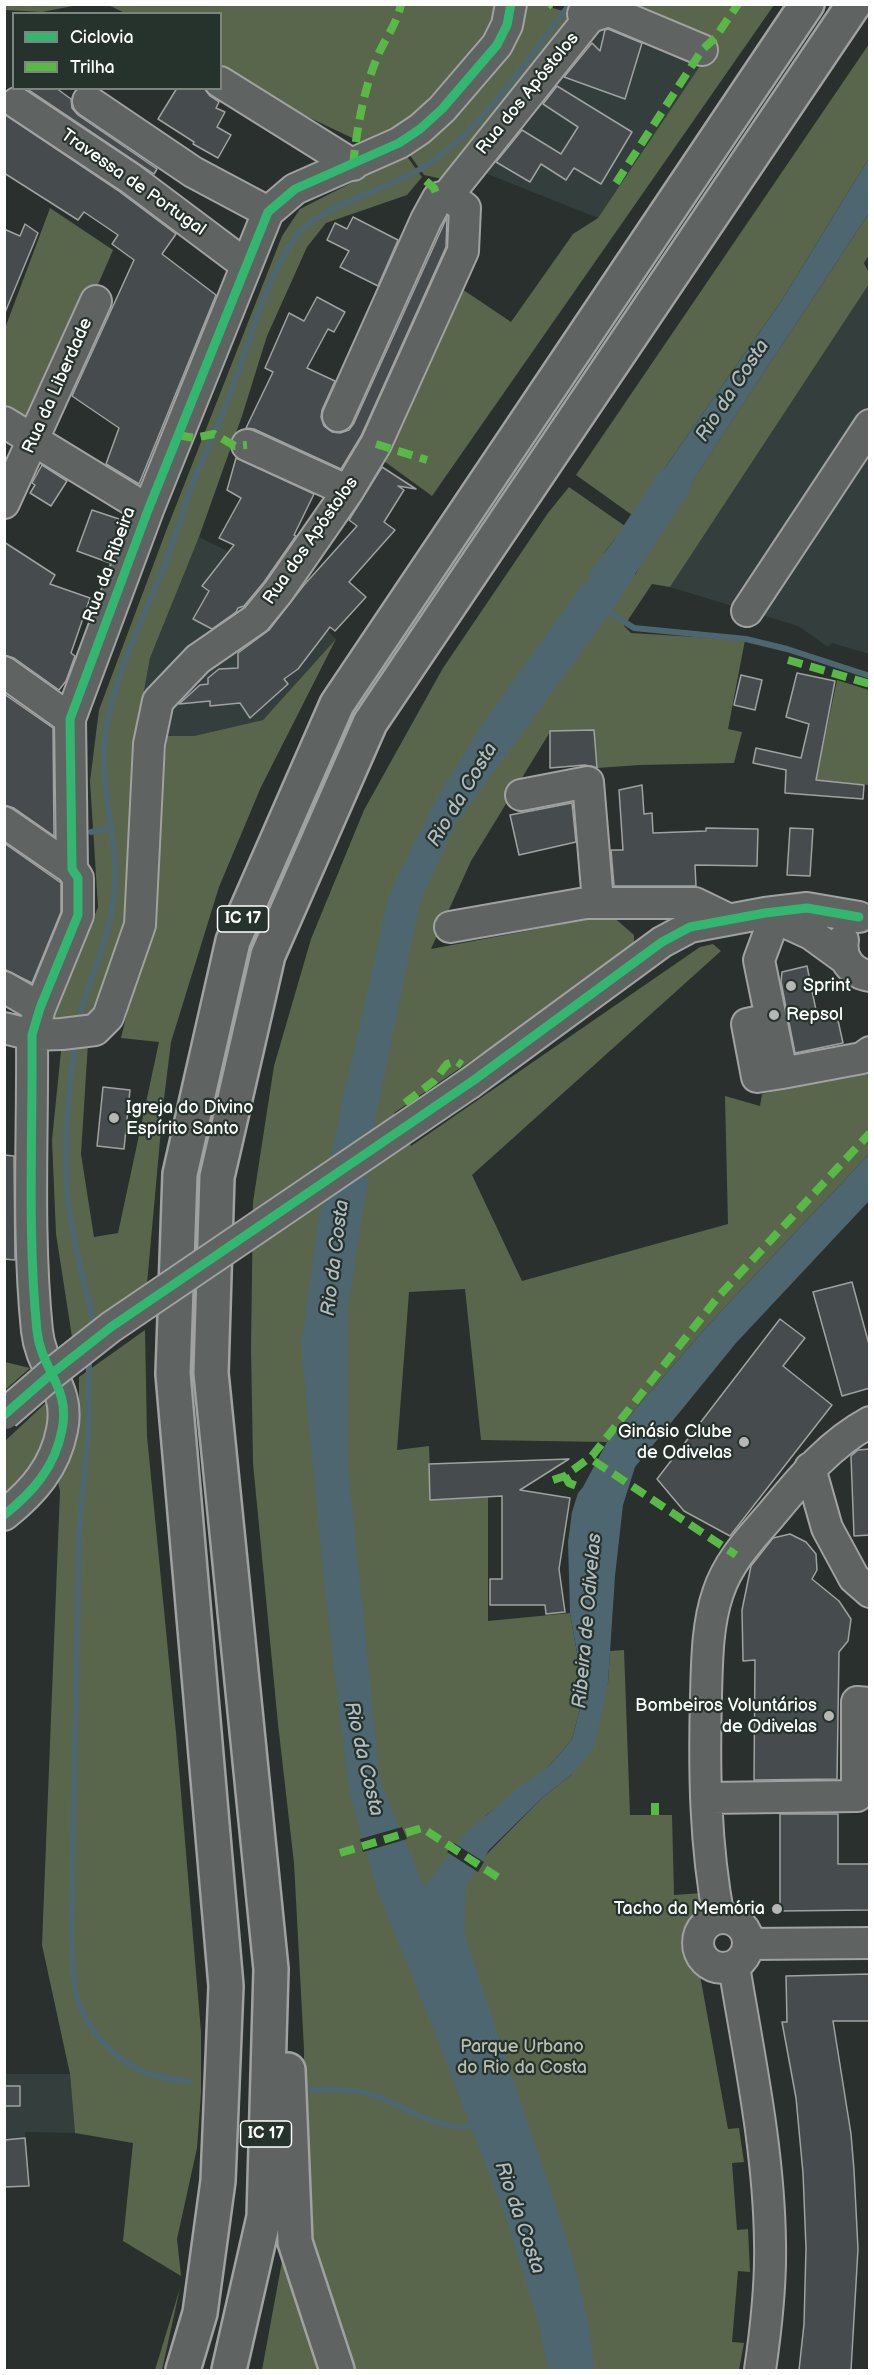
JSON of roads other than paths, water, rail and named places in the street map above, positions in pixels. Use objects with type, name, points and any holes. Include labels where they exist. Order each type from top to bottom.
[{"type":"highway","name":"IC 17","points":[[183,2370],[200,2313],[218,2181],[226,1986],[173,1374],[180,1174],[233,941],[337,704],[807,4]]},
{"type":"highway","name":"IC 17","points":[[229,2370],[264,2217],[272,1969],[211,1373],[217,1178],[268,955],[370,723],[854,4]]},
{"type":"highway","points":[[272,1969],[288,2072],[295,2242],[337,2370]]},
{"type":"street","points":[[222,83],[353,165],[409,137],[441,108],[497,45],[507,25],[511,4]]},
{"type":"street","points":[[594,12],[609,11],[702,50]]},
{"type":"street","name":"Rua dos Apóstolos","points":[[26,1024],[62,1034],[95,1030],[108,1017],[140,925],[149,744],[158,701],[198,659],[256,619],[278,592],[348,491],[376,444],[463,251],[465,208],[448,195],[594,12]]},
{"type":"street","points":[[88,101],[193,172],[268,212]]},
{"type":"street","name":"Travessa de Portugal","points":[[17,105],[130,178],[246,265]]},
{"type":"street","name":"Rua da Ribeira","points":[[26,1024],[78,915],[78,878],[72,869],[70,719],[148,510],[268,212],[295,189],[353,165]]},
{"type":"street","points":[[338,416],[426,220],[438,198],[448,195]]},
{"type":"street","name":"Rua da Liberdade","points":[[4,503],[96,301]]},
{"type":"street","points":[[4,422],[148,510]]},
{"type":"street","points":[[747,611],[870,425]]},
{"type":"street","points":[[247,446],[348,491]]},
{"type":"street","points":[[4,672],[70,719]]},
{"type":"street","points":[[521,795],[588,782],[598,903]]},
{"type":"street","points":[[4,822],[72,869]]},
{"type":"street","points":[[450,927],[586,903],[694,903],[726,918]]},
{"type":"street","points":[[5,1415],[50,1375],[111,1327],[470,1083],[662,942],[690,927],[726,918],[770,915],[807,908],[864,916]]},
{"type":"street","points":[[770,915],[811,934],[861,974]]},
{"type":"street","points":[[770,915],[759,960],[771,1018],[747,1024],[757,1077],[862,1058],[870,1052]]},
{"type":"street","points":[[861,974],[842,946],[843,934],[850,924],[864,916]]},
{"type":"street","points":[[4,987],[26,1024],[37,1332],[43,1358],[61,1391],[63,1429],[52,1464],[23,1500],[4,1515]]},
{"type":"street","points":[[719,1918],[708,1847],[706,1798],[707,1665],[710,1630],[717,1593],[731,1563],[810,1468],[852,1431],[870,1422]]},
{"type":"street","points":[[810,1468],[827,1528],[854,1578],[870,1592]]},
{"type":"street","points":[[706,1798],[858,1796],[857,1702],[870,1703]]},
{"type":"street","points":[[760,2370],[766,2328],[770,2231],[763,2138],[741,1955],[747,1935],[736,1921],[719,1918],[712,1920],[702,1930],[698,1944],[700,1954],[706,1962],[714,1967],[724,1968],[741,1955],[870,1944]]},
{"type":"water","points":[[869,158],[869,213],[658,533],[632,515],[782,300]]},
{"type":"water","points":[[625,526],[651,544],[627,589],[588,574]]},
{"type":"water","points":[[583,583],[621,598],[456,824],[420,902],[374,1127],[330,1158],[389,894],[436,799],[481,726]]},
{"type":"water","name":"Ribeira de Odivelas","points":[[869,1154],[869,1201],[736,1343],[635,1467],[623,1505],[615,1576],[608,1683],[594,1748],[571,1775],[543,1797],[489,1850],[466,1887],[464,1933],[566,2236],[587,2317],[594,2370],[548,2370],[540,2328],[507,2221],[429,2017],[377,1890],[348,1786],[324,1581],[301,1346],[320,1209],[369,1175],[348,1306],[348,1467],[380,1780],[424,1887],[465,1834],[515,1790],[551,1764],[572,1739],[581,1705],[577,1653],[570,1613],[568,1542],[572,1512],[578,1493],[607,1442],[709,1324]]},
{"type":"waterway","points":[[78,1024],[107,932],[114,897],[114,848],[104,772],[105,735],[114,693],[171,549],[194,480],[225,407],[267,289],[277,268],[300,232],[311,222],[340,205],[408,176],[444,153],[464,135],[484,115],[520,71],[570,4]]},
{"type":"waterway","name":"Rio da Costa","points":[[572,629],[595,602],[672,485]]},
{"type":"waterway","points":[[606,610],[634,628],[746,639],[787,649],[870,676]]},
{"type":"waterway","points":[[91,832],[110,828]]},
{"type":"waterway","points":[[76,1040],[67,1122],[67,1190],[76,1246],[93,1320],[92,1329]]},
{"type":"waterway","name":"Rio da Costa","points":[[337,1242],[362,1093]]},
{"type":"waterway","points":[[89,1357],[88,1437],[79,1533],[71,1938],[74,1983],[85,2017],[93,2030],[114,2053],[139,2070],[190,2082]]},
{"type":"waterway","points":[[298,2089],[357,2091],[372,2095],[430,2120],[460,2126],[475,2125]]},
{"type":"place","name":"Sprint","points":[[791,986]]},
{"type":"place","name":"Repsol","points":[[774,1015]]},
{"type":"place","name":"Igreja do Divino Espírito Santo","points":[[114,1118]]},
{"type":"place","name":"Ginásio Clube de Odivelas","points":[[744,1442]]},
{"type":"place","name":"Bombeiros Voluntários de Odivelas","points":[[829,1716]]},
{"type":"place","name":"Tacho da Memória","points":[[777,1909]]},
{"type":"park label","name":"Parque Urbano do Rio da Costa","points":[[522,2057]]}]
